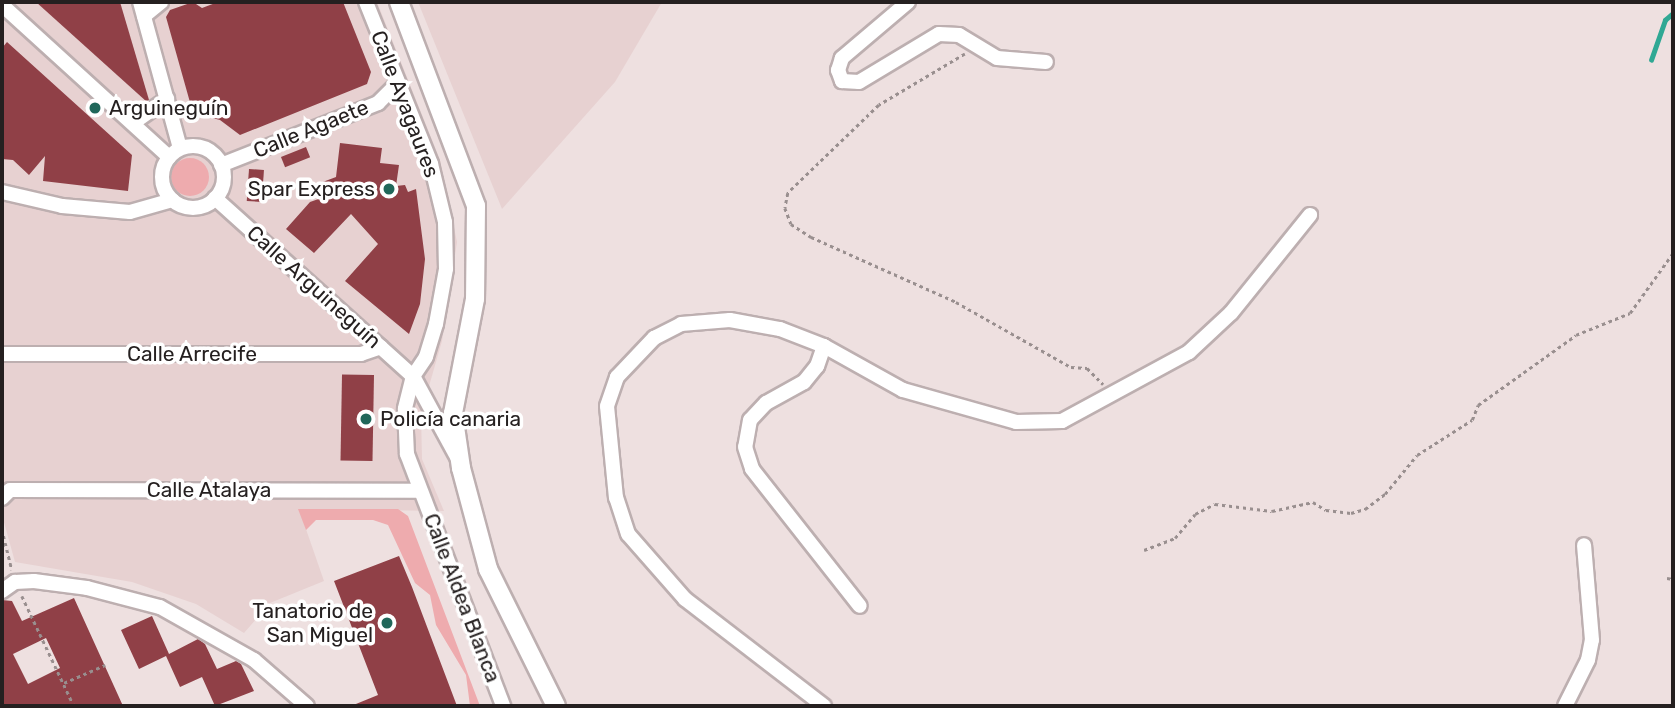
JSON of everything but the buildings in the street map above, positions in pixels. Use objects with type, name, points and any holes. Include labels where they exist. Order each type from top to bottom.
[{"type":"main road","points":[[399,2],[476,206],[475,299],[453,412],[460,461],[488,569],[556,706]]},
{"type":"street","points":[[161,2],[142,9],[167,99],[175,153],[163,184],[172,200]]},
{"type":"street","name":"Calle Ayagaures","points":[[366,2],[397,85],[431,164],[445,222],[446,268],[436,324],[426,358],[413,376],[405,410],[407,454],[420,491]]},
{"type":"street","points":[[908,2],[842,58],[838,70],[842,81],[859,82],[939,34],[959,35],[997,58],[1046,62]]},
{"type":"street","points":[[2,5],[133,124],[175,153],[209,150],[221,165],[223,183],[215,198],[199,207],[172,200],[130,212],[62,206],[2,192]]},
{"type":"street","name":"Calle Agaete","points":[[221,165],[378,103],[397,85]]},
{"type":"street","points":[[133,124],[167,99]]},
{"type":"street","name":"Calle Arguineguín","points":[[215,198],[413,376],[460,461]]},
{"type":"street","points":[[824,706],[685,599],[628,534],[616,498],[607,406],[617,377],[654,338],[681,324],[730,320],[780,329],[824,346],[903,390],[1016,422],[1062,421],[1189,352],[1231,313],[1310,215]]},
{"type":"street","points":[[824,346],[817,366],[804,382],[766,403],[750,420],[745,447],[752,468],[860,606]]},
{"type":"street","name":"Calle Arrecife","points":[[2,354],[361,354],[381,347]]},
{"type":"street","name":"Calle Atalaya","points":[[2,498],[10,490],[329,485],[420,491]]},
{"type":"street","name":"Calle Aldea Blanca","points":[[420,491],[503,706]]},
{"type":"street","points":[[1565,706],[1588,660],[1592,640],[1584,545]]},
{"type":"street","points":[[2,591],[15,582],[87,588],[160,607],[254,660],[307,706]]},
{"type":"path","points":[[970,42],[966,54],[879,105],[788,194],[785,208],[791,224],[811,237],[956,302],[1071,367],[1087,368],[1100,379],[1108,396]]},
{"type":"path","points":[[1144,550],[1175,538],[1195,514],[1215,504],[1272,512],[1313,502],[1326,510],[1351,513],[1365,509],[1385,494],[1417,455],[1472,420],[1478,405],[1576,335],[1630,313],[1673,253]]},
{"type":"path","points":[[2,529],[15,582],[74,706]]},
{"type":"path","points":[[1667,578],[1673,579]]},
{"type":"path","points":[[64,683],[105,665]]},
{"type":"shaded area","points":[[2,2],[377,2],[440,160],[457,242],[442,341],[421,414],[422,459],[444,511],[299,509],[324,581],[270,603],[244,633],[196,604],[132,582],[15,562],[2,515]]},
{"type":"shaded area","points":[[418,2],[662,2],[615,82],[502,209]]},
{"type":"shaded area","points":[[190,158],[203,164],[209,177],[203,190],[190,196],[177,190],[171,177],[177,164]]},
{"type":"shaded area","points":[[298,509],[398,509],[408,516],[480,706],[470,706],[466,675],[436,625],[430,595],[415,583],[388,525],[373,520],[316,520],[306,530]]},
{"type":"waterway","points":[[1651,60],[1665,20],[1673,13]]},
{"type":"place","name":"Arguineguín","points":[[95,108]]},
{"type":"place","name":"Spar Express","points":[[389,189]]},
{"type":"place","name":"Policía canaria","points":[[366,419]]},
{"type":"place","name":"Tanatorio de San Miguel","points":[[387,623]]}]
